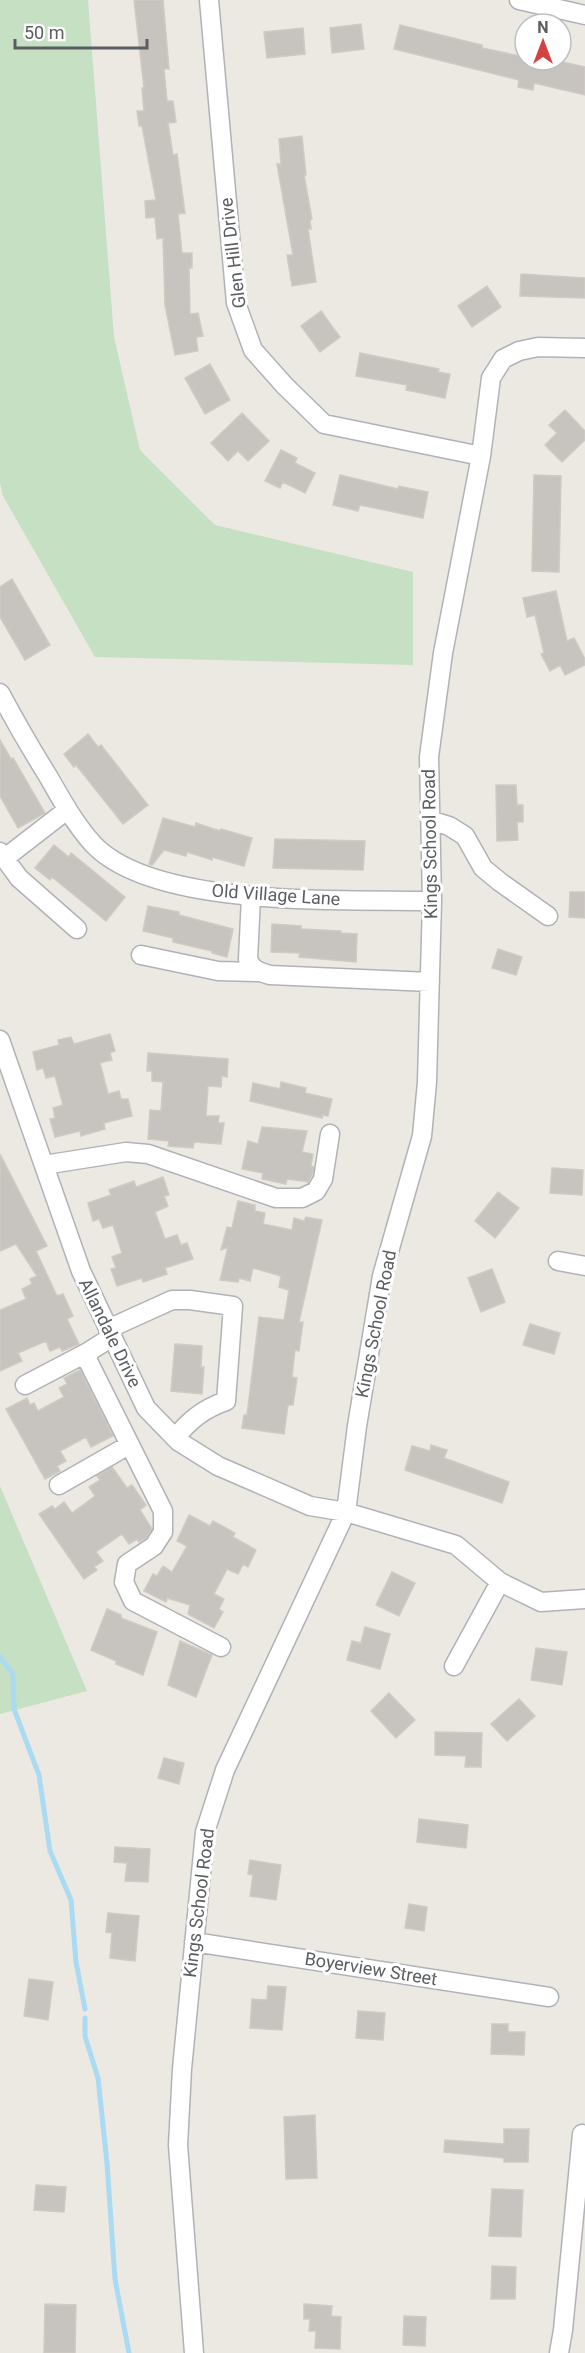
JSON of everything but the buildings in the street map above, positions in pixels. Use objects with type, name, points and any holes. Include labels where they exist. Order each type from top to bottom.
[{"type":"street","name":"Glen Hill Drive","points":[[209,0],[236,303],[253,350],[285,386],[324,424],[481,456]]},
{"type":"street","points":[[519,0],[585,15]]},
{"type":"street","name":"Kings School Road","points":[[194,2353],[178,2145],[182,2069],[205,1832],[225,1770],[346,1512],[357,1426],[382,1276],[422,1136],[427,1082],[432,902],[429,757],[443,653],[481,456],[491,378],[503,359],[519,351],[538,347],[585,348]]},
{"type":"street","name":"Old Village Lane","points":[[0,693],[68,810],[94,845],[120,863],[152,878],[211,892],[250,897],[432,902]]},
{"type":"street","points":[[68,810],[2,855],[19,878],[77,928]]},
{"type":"street","points":[[430,820],[449,826],[465,836],[483,868],[548,916]]},
{"type":"street","points":[[250,897],[248,959],[251,967],[258,972]]},
{"type":"street","points":[[141,955],[218,971],[430,982]]},
{"type":"street","name":"Allandale Drive","points":[[0,1040],[6,1076],[44,1165],[81,1271],[146,1408],[175,1438],[218,1466],[310,1506],[346,1512],[456,1545],[500,1582],[542,1602],[585,1599]]},
{"type":"street","points":[[44,1165],[126,1152],[148,1154],[276,1198],[302,1198],[316,1191],[323,1179],[330,1134]]},
{"type":"street","points":[[558,1261],[585,1266]]},
{"type":"street","points":[[25,1384],[88,1352],[110,1333],[172,1300],[233,1306],[226,1401],[203,1410],[189,1421],[175,1438]]},
{"type":"street","points":[[88,1352],[87,1361],[163,1511],[163,1532],[154,1546],[127,1564],[124,1582],[133,1601],[222,1647]]},
{"type":"street","points":[[59,1485],[129,1445]]},
{"type":"street","points":[[454,1666],[500,1582]]},
{"type":"street","name":"Boyerview Street","points":[[194,1942],[549,1997]]},
{"type":"street","points":[[559,2353],[582,2134]]},
{"type":"green space","points":[[0,0],[88,0],[114,337],[140,450],[215,525],[413,572],[413,665],[95,657],[3,496],[0,483]]},
{"type":"green space","points":[[0,1486],[87,1691],[0,1714]]},
{"type":"waterway","points":[[0,1657],[13,1674],[14,1709],[39,1775],[50,1851],[71,1900],[76,1962],[85,2009]]},
{"type":"waterway","points":[[85,2018],[85,2036],[98,2078],[107,2163],[115,2279],[129,2353]]}]
